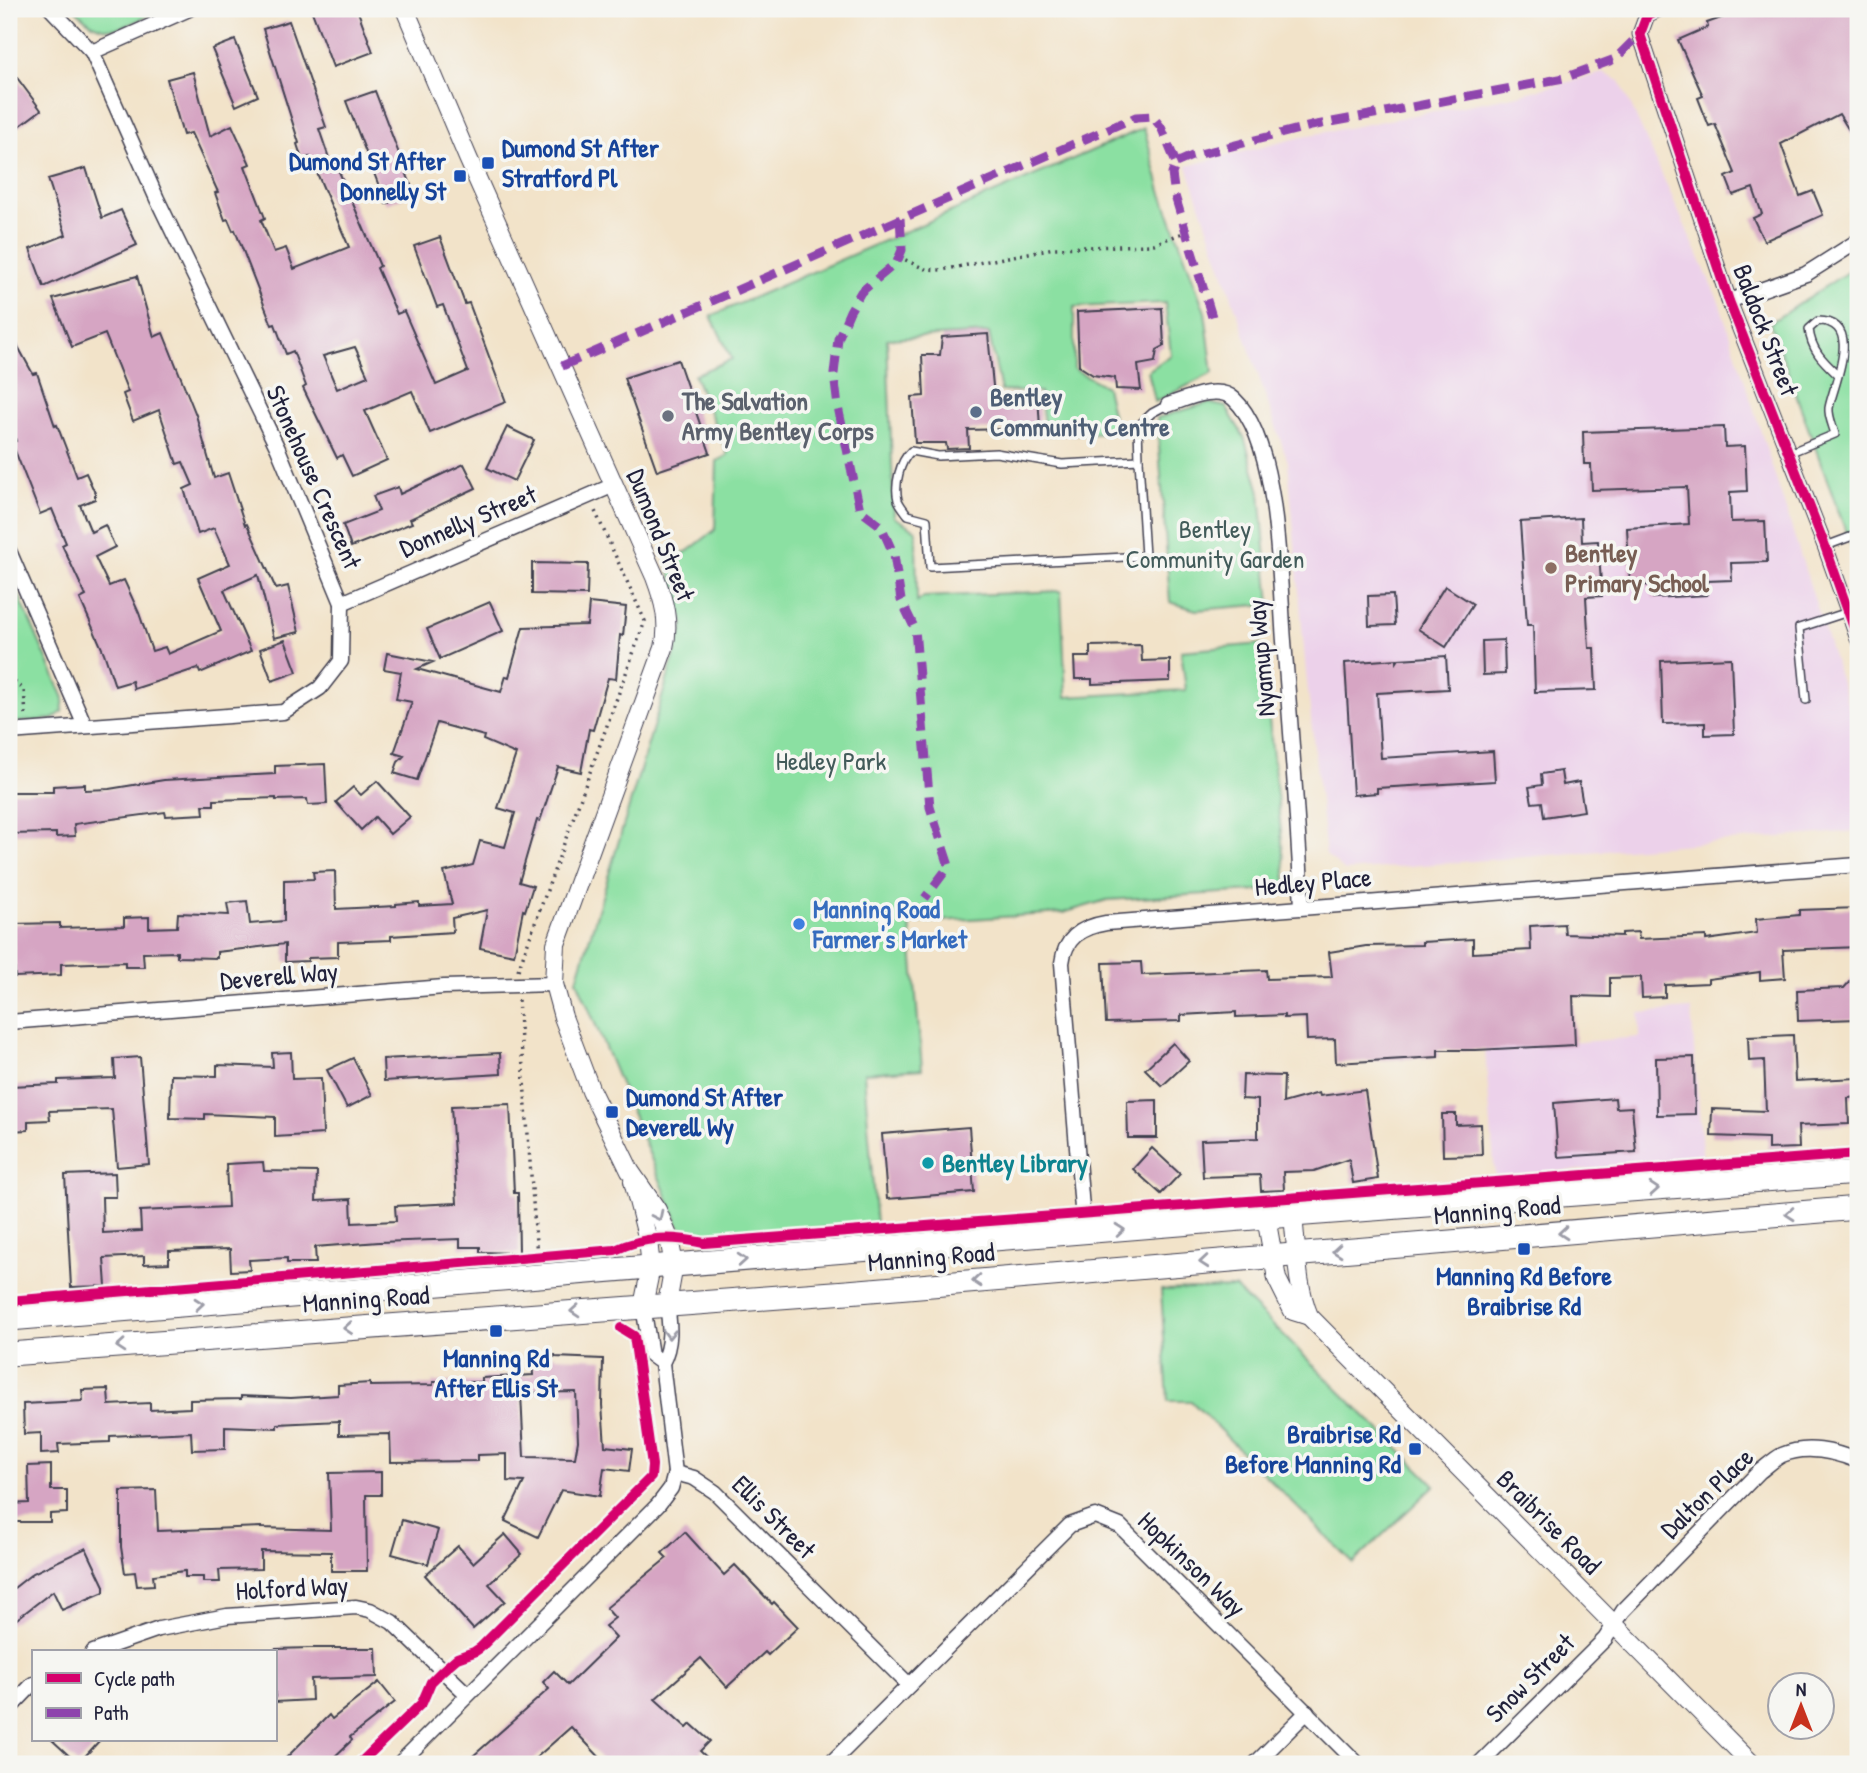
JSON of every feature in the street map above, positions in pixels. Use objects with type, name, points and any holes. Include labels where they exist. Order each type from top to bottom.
[{"type":"main road","name":"Manning Road","points":[[9,1319],[1858,1172]]},
{"type":"main road","name":"Manning Road","points":[[9,1354],[861,1291],[1858,1208]]},
{"type":"street","name":"Stonehouse Crescent","points":[[9,732],[283,712],[320,688],[341,662],[342,603],[278,449],[157,199],[92,52],[51,9]]},
{"type":"street","points":[[92,52],[190,9]]},
{"type":"street","name":"Dumond Street","points":[[405,9],[468,158],[662,595],[666,610],[667,635],[618,777],[561,926],[555,951],[554,984],[563,1017],[592,1091],[630,1171],[657,1210],[669,1238],[674,1265],[667,1304]]},
{"type":"street","name":"Baldock Street","points":[[1659,9],[1647,15],[1640,34],[1729,301],[1825,546],[1858,639]]},
{"type":"street","points":[[1729,301],[1807,274],[1858,241]]},
{"type":"street","name":"Nyamup Way","points":[[1168,405],[1215,393],[1232,397],[1243,410],[1264,459],[1275,519],[1297,788],[1302,907]]},
{"type":"street","name":"Donnelly Street","points":[[342,603],[614,485]]},
{"type":"street","points":[[9,551],[85,726]]},
{"type":"street","name":"Hedley Place","points":[[1084,1233],[1062,963],[1063,951],[1068,943],[1084,929],[1106,923],[1858,864]]},
{"type":"street","name":"Deverell Way","points":[[9,1022],[444,987],[554,984]]},
{"type":"street","name":"Dumond Street","points":[[630,1171],[648,1240],[651,1267],[643,1306]]},
{"type":"street","name":"Braibrise Road","points":[[1293,1216],[1298,1255],[1297,1278],[1309,1316],[1752,1764]]},
{"type":"street","name":"Braibrise Road","points":[[1266,1217],[1277,1279],[1293,1311],[1309,1316]]},
{"type":"street","points":[[399,1764],[658,1505],[671,1488],[676,1473],[662,1363],[668,1351],[670,1326],[667,1304]]},
{"type":"street","points":[[643,1306],[651,1355],[662,1363]]},
{"type":"street","name":"Dalton Place","points":[[1614,1625],[1623,1611],[1759,1472],[1782,1455],[1810,1449],[1834,1451],[1858,1461]]},
{"type":"street","name":"Ellis Street","points":[[676,1473],[694,1478],[715,1492],[909,1685]]},
{"type":"street","name":"Hopkinson Way","points":[[830,1764],[1070,1525],[1095,1516],[1120,1526],[1358,1764]]},
{"type":"street","name":"Holford Way","points":[[99,1650],[159,1629],[227,1616],[356,1607],[370,1609],[391,1622],[467,1694]]},
{"type":"street","name":"Snow Street","points":[[1479,1764],[1605,1639],[1614,1625]]},
{"type":"street","points":[[9,1709],[32,1685]]},
{"type":"street","points":[[1255,1764],[1307,1713]]},
{"type":"lane","points":[[1788,453],[1835,434],[1828,411],[1838,375],[1843,356],[1843,339],[1834,325],[1818,321],[1809,330],[1811,341],[1815,351],[1838,375]]},
{"type":"lane","points":[[1139,460],[1062,464],[996,453],[938,456],[911,452],[905,457],[899,470],[898,500],[908,515],[927,520],[930,567],[1145,556],[1138,426],[1152,413],[1168,405]]},
{"type":"lane","points":[[1825,546],[1858,534]]},
{"type":"lane","points":[[1806,700],[1799,628],[1849,612]]},
{"type":"path","points":[[899,257],[925,269],[942,270],[1054,248],[1151,245],[1186,232]]},
{"type":"path","points":[[518,970],[645,621],[594,509]]},
{"type":"path","points":[[9,677],[24,690],[27,731]]},
{"type":"path","points":[[518,998],[537,1256]]},
{"type":"path","points":[[523,1257],[550,1255]]},
{"type":"shaded area","name":"Bentley Primary School","points":[[1603,73],[1620,81],[1720,304],[1858,735],[1858,831],[1345,871],[1326,855],[1306,673],[1288,462],[1187,166],[1310,135],[1514,96]]},
{"type":"shaded area","points":[[1691,1009],[1703,1162],[1495,1176],[1485,1050],[1640,1037],[1639,1013]]},
{"type":"green space","points":[[75,9],[162,9],[127,25],[107,29],[86,20]]},
{"type":"green space","name":"Hedley Park","points":[[1144,128],[1161,191],[1205,312],[1213,373],[1155,402],[1148,371],[1171,355],[1165,303],[1074,307],[1074,369],[1106,387],[1116,432],[1045,435],[1040,392],[1001,391],[989,333],[887,339],[894,517],[916,530],[917,602],[924,597],[1061,591],[1066,697],[1186,690],[1181,651],[1261,644],[1287,889],[1107,900],[1063,913],[910,923],[922,1069],[864,1073],[876,1225],[704,1236],[680,1228],[577,980],[684,624],[667,561],[688,551],[715,530],[717,461],[728,455],[694,375],[732,359],[711,316]]},
{"type":"green space","points":[[1858,265],[1858,565],[1770,323]]},
{"type":"green space","name":"Bentley Community Garden","points":[[1208,403],[1226,407],[1244,437],[1260,492],[1270,604],[1196,610],[1170,602],[1157,418]]},
{"type":"green space","points":[[9,573],[64,698],[62,712],[53,719],[9,723]]},
{"type":"green space","points":[[1235,1288],[1435,1485],[1353,1563],[1191,1401],[1168,1401],[1161,1290]]},
{"type":"building","points":[[311,9],[357,9],[373,52],[333,67]]},
{"type":"building","points":[[1728,9],[1858,9],[1858,145],[1839,114],[1781,144],[1800,196],[1813,191],[1823,215],[1764,241],[1753,218],[1762,214],[1753,188],[1733,195],[1726,177],[1735,173],[1715,124],[1709,126],[1698,98],[1703,96],[1678,40],[1708,27],[1707,23],[1730,15]]},
{"type":"building","points":[[289,21],[326,127],[319,129],[330,161],[334,160],[380,266],[377,268],[397,314],[404,311],[436,385],[468,371],[443,305],[437,307],[414,246],[440,237],[465,304],[469,303],[506,402],[430,433],[412,391],[365,411],[387,460],[352,476],[342,455],[337,458],[303,388],[306,386],[293,351],[286,354],[275,324],[272,325],[235,230],[233,231],[228,219],[225,220],[215,193],[218,192],[191,133],[183,135],[167,79],[193,72],[210,136],[232,125],[250,164],[245,166],[265,218],[261,220],[274,252],[286,248],[294,269],[349,247],[310,157],[302,159],[263,29]],"holes":[[[355,347],[368,376],[337,389],[323,356]]]},
{"type":"building","points":[[235,40],[258,96],[236,106],[212,49]]},
{"type":"building","points":[[9,67],[41,110],[9,134]]},
{"type":"building","points":[[375,91],[414,193],[386,204],[346,101]]},
{"type":"building","points":[[86,168],[102,218],[121,210],[137,245],[44,287],[30,249],[66,235],[48,179]]},
{"type":"building","points":[[137,276],[154,337],[163,333],[196,415],[214,478],[228,473],[245,525],[247,524],[276,589],[288,586],[299,632],[274,638],[258,575],[224,590],[251,651],[200,673],[198,668],[134,689],[132,681],[115,686],[104,653],[80,599],[86,596],[62,545],[66,543],[52,509],[40,514],[12,443],[16,441],[9,419],[9,330],[33,374],[37,373],[55,426],[57,425],[77,477],[86,473],[95,493],[95,499],[80,505],[91,532],[105,525],[115,547],[95,557],[109,586],[124,580],[152,651],[165,647],[168,654],[221,631],[198,578],[230,564],[214,528],[198,534],[184,489],[193,485],[183,462],[177,464],[159,410],[133,421],[123,394],[128,392],[105,334],[72,347],[53,299]]},
{"type":"building","name":"Bentley Community Centre","points":[[1162,308],[1164,346],[1157,350],[1155,362],[1138,365],[1141,390],[1116,389],[1115,378],[1093,375],[1079,366],[1077,312]]},
{"type":"building","name":"Bentley Community Centre","points":[[988,334],[994,396],[1038,395],[1040,428],[968,430],[969,448],[947,449],[946,443],[915,443],[912,397],[924,396],[922,355],[940,355],[942,337]]},
{"type":"building","points":[[678,360],[710,453],[657,471],[624,378]]},
{"type":"building","points":[[507,427],[534,440],[514,481],[487,468]]},
{"type":"building","points":[[1724,427],[1725,447],[1745,446],[1747,491],[1730,492],[1731,522],[1765,521],[1767,562],[1731,563],[1732,580],[1707,581],[1707,595],[1653,598],[1652,585],[1630,586],[1627,528],[1689,524],[1687,487],[1592,490],[1591,464],[1584,464],[1583,432]]},
{"type":"building","points":[[464,464],[476,488],[410,519],[412,523],[351,547],[343,525],[379,511],[373,496],[398,487],[400,494]]},
{"type":"building","points":[[1581,518],[1582,542],[1598,541],[1602,596],[1586,597],[1589,648],[1594,648],[1596,690],[1535,692],[1533,625],[1527,625],[1520,522]]},
{"type":"building","points":[[532,563],[588,564],[587,595],[532,594]]},
{"type":"building","points":[[1445,586],[1473,604],[1446,647],[1418,629]]},
{"type":"building","points":[[1393,595],[1395,625],[1369,626],[1368,596]]},
{"type":"building","points":[[490,602],[503,631],[440,659],[427,629]]},
{"type":"building","points":[[589,603],[626,607],[616,679],[608,678],[593,730],[589,729],[581,772],[558,767],[540,821],[537,820],[519,882],[533,886],[525,911],[523,910],[514,955],[480,948],[487,910],[452,918],[453,932],[391,936],[391,940],[338,942],[338,957],[285,962],[285,944],[217,952],[217,958],[177,957],[177,952],[143,953],[144,967],[125,967],[125,962],[61,964],[61,975],[15,977],[12,924],[60,923],[60,928],[124,926],[124,918],[149,917],[149,928],[177,927],[178,913],[229,915],[227,903],[247,901],[250,924],[284,921],[284,880],[314,879],[313,872],[335,871],[336,909],[419,902],[419,906],[452,904],[444,872],[473,865],[480,841],[505,847],[515,813],[498,808],[516,754],[483,740],[484,736],[437,723],[417,780],[394,773],[398,762],[404,756],[394,753],[412,702],[396,699],[401,672],[384,669],[387,653],[433,662],[417,669],[501,692],[506,676],[509,677],[523,627],[587,625]]},
{"type":"building","points":[[285,640],[297,672],[272,681],[260,649]]},
{"type":"building","points":[[1504,640],[1505,674],[1483,675],[1482,641]]},
{"type":"building","points":[[1141,645],[1142,661],[1170,660],[1170,681],[1092,684],[1092,679],[1075,679],[1074,657],[1090,657],[1090,646]]},
{"type":"building","points":[[1446,656],[1448,689],[1377,693],[1381,758],[1493,751],[1495,781],[1377,788],[1377,793],[1353,795],[1345,663],[1397,659],[1397,662],[1399,659]]},
{"type":"building","points":[[1731,658],[1734,734],[1705,735],[1705,723],[1663,724],[1661,661]]},
{"type":"building","points":[[325,764],[327,804],[308,805],[307,799],[214,800],[214,805],[203,805],[204,814],[166,816],[165,812],[74,824],[75,836],[56,837],[56,833],[9,834],[9,792],[53,792],[53,786],[85,784],[85,790],[109,789],[164,780],[275,774],[275,766]]},
{"type":"building","points":[[1561,771],[1563,785],[1579,782],[1584,811],[1544,817],[1542,802],[1532,803],[1529,787],[1542,785],[1541,774]]},
{"type":"building","points":[[377,781],[410,817],[390,834],[375,817],[361,830],[336,802],[353,787],[361,795]]},
{"type":"building","points":[[1858,908],[1858,947],[1783,950],[1785,978],[1760,980],[1760,972],[1708,979],[1708,983],[1665,985],[1665,997],[1642,998],[1641,977],[1610,978],[1610,997],[1573,996],[1575,1045],[1438,1050],[1438,1057],[1336,1063],[1335,1039],[1307,1040],[1306,1017],[1236,1017],[1236,1012],[1181,1015],[1181,1021],[1106,1023],[1103,963],[1141,962],[1142,975],[1266,970],[1267,979],[1332,977],[1329,952],[1366,946],[1422,945],[1422,942],[1473,939],[1473,953],[1531,950],[1530,926],[1564,924],[1565,934],[1622,936],[1622,933],[1638,932],[1639,939],[1706,936],[1706,940],[1757,933],[1756,919],[1799,915],[1799,910]]},
{"type":"building","points":[[1858,972],[1858,1019],[1798,1021],[1797,990],[1844,988]]},
{"type":"building","points":[[1793,1035],[1795,1081],[1858,1078],[1858,1097],[1848,1098],[1849,1124],[1798,1126],[1799,1148],[1768,1149],[1768,1138],[1711,1136],[1712,1109],[1766,1111],[1764,1060],[1749,1061],[1748,1037]]},
{"type":"building","points":[[1173,1043],[1189,1061],[1162,1086],[1145,1069]]},
{"type":"building","points":[[291,1052],[292,1079],[321,1078],[323,1134],[275,1137],[275,1117],[205,1114],[205,1119],[170,1118],[171,1075],[217,1076],[217,1065],[273,1067],[272,1053]]},
{"type":"building","points":[[500,1053],[501,1074],[384,1081],[383,1059]]},
{"type":"building","points":[[140,1057],[149,1164],[117,1167],[112,1109],[49,1111],[50,1120],[28,1121],[28,1130],[9,1131],[9,1086],[58,1084],[58,1080],[115,1078],[114,1059]]},
{"type":"building","points":[[1694,1057],[1695,1114],[1657,1115],[1656,1058]]},
{"type":"building","points":[[353,1058],[372,1095],[347,1108],[327,1070]]},
{"type":"building","points":[[1243,1075],[1284,1076],[1283,1103],[1319,1093],[1320,1096],[1365,1090],[1378,1179],[1353,1183],[1349,1159],[1314,1171],[1283,1172],[1284,1190],[1261,1191],[1260,1175],[1203,1177],[1201,1140],[1258,1138],[1258,1100],[1242,1099]]},
{"type":"building","points":[[1615,1098],[1616,1108],[1632,1107],[1636,1152],[1558,1157],[1554,1103]]},
{"type":"building","points":[[1157,1100],[1157,1138],[1128,1138],[1127,1101]]},
{"type":"building","points":[[510,1104],[514,1193],[518,1193],[519,1253],[480,1252],[480,1247],[460,1247],[460,1239],[379,1242],[315,1247],[316,1263],[287,1263],[287,1258],[249,1260],[250,1270],[231,1271],[230,1249],[169,1251],[169,1263],[144,1264],[144,1256],[104,1258],[106,1286],[71,1287],[65,1175],[115,1173],[116,1197],[102,1197],[103,1233],[141,1231],[140,1211],[228,1207],[226,1164],[263,1162],[264,1171],[317,1172],[316,1201],[351,1199],[352,1223],[396,1221],[395,1206],[457,1203],[451,1106]]},
{"type":"building","points":[[1442,1114],[1456,1114],[1456,1125],[1481,1124],[1482,1155],[1443,1156]]},
{"type":"building","name":"Bentley Library","points":[[969,1127],[974,1192],[887,1199],[882,1134]]},
{"type":"building","points":[[1152,1148],[1180,1174],[1161,1194],[1133,1169]]},
{"type":"building","points":[[532,1356],[603,1359],[605,1446],[632,1449],[629,1471],[604,1468],[600,1496],[561,1490],[538,1537],[505,1521],[524,1482],[507,1481],[507,1454],[477,1455],[477,1461],[391,1462],[390,1434],[339,1435],[339,1421],[277,1424],[277,1428],[225,1426],[225,1449],[192,1450],[191,1432],[110,1436],[110,1442],[58,1444],[59,1453],[41,1454],[41,1433],[24,1434],[23,1404],[83,1401],[82,1390],[108,1389],[109,1405],[150,1403],[150,1410],[190,1408],[190,1400],[241,1399],[241,1396],[291,1398],[338,1395],[338,1385],[433,1385],[433,1382],[482,1382],[482,1378],[533,1375]],"holes":[[[576,1392],[578,1441],[575,1458],[524,1457],[521,1393]]]},
{"type":"building","points":[[51,1465],[51,1490],[67,1490],[67,1513],[50,1514],[50,1522],[9,1522],[9,1504],[29,1503],[28,1466]]},
{"type":"building","points":[[381,1472],[381,1495],[366,1495],[367,1571],[331,1571],[331,1552],[261,1551],[261,1569],[219,1570],[220,1582],[203,1582],[203,1577],[185,1577],[185,1571],[153,1575],[154,1585],[137,1586],[135,1572],[125,1573],[121,1547],[121,1491],[156,1490],[158,1531],[261,1527],[331,1530],[329,1473]]},
{"type":"building","points":[[402,1520],[438,1530],[428,1564],[392,1554]]},
{"type":"building","points":[[685,1532],[724,1575],[735,1565],[798,1627],[768,1655],[765,1652],[727,1687],[701,1658],[655,1699],[687,1728],[691,1724],[710,1741],[700,1751],[714,1764],[606,1764],[571,1727],[529,1764],[464,1764],[549,1689],[543,1682],[554,1671],[568,1685],[616,1638],[605,1626],[615,1618],[606,1608],[667,1558],[662,1553]]},
{"type":"building","points":[[505,1534],[522,1554],[489,1584],[505,1601],[473,1629],[425,1575],[458,1546],[473,1563]]},
{"type":"building","points":[[86,1548],[104,1586],[104,1592],[62,1610],[53,1591],[9,1625],[9,1592],[33,1573]]},
{"type":"building","points":[[376,1648],[377,1677],[311,1679],[312,1700],[276,1702],[275,1649]]},
{"type":"building","points":[[379,1682],[395,1702],[350,1737],[352,1740],[327,1764],[280,1764],[329,1715],[332,1719]]},
{"type":"building","points":[[54,1742],[98,1742],[78,1764]]},
{"type":"marked path","points":[[1176,163],[1192,156],[1311,126],[1564,78],[1615,59],[1640,34]]},
{"type":"marked path","points":[[562,366],[1136,117],[1152,116],[1161,127],[1176,163],[1172,174],[1175,196],[1213,320]]},
{"type":"marked path","points":[[900,218],[902,250],[897,262],[861,292],[850,311],[838,339],[834,374],[838,407],[860,510],[881,526],[894,555],[901,600],[915,629],[930,807],[949,866],[925,898]]},
{"type":"cycle path","points":[[1659,9],[1647,15],[1640,34],[1729,301],[1825,546],[1858,639]]},
{"type":"cycle path","points":[[9,1301],[615,1250],[637,1242],[659,1239],[704,1243],[1858,1154]]},
{"type":"cycle path","points":[[359,1764],[422,1703],[431,1682],[442,1671],[457,1658],[480,1648],[651,1477],[652,1465],[634,1336],[621,1328]]},
{"type":"place","name":"Dumond St After Stratford Pl","points":[[488,163]]},
{"type":"place","name":"Dumond St After Donnelly St","points":[[460,176]]},
{"type":"place","name":"Bentley Community Centre","points":[[976,412]]},
{"type":"place","name":"The Salvation Army Bentley Corps","points":[[668,416]]},
{"type":"place","name":"Bentley Primary School","points":[[1551,568]]},
{"type":"place","name":"Manning Road Farmer's Market","points":[[799,924]]},
{"type":"place","name":"Dumond St After Deverell Wy","points":[[612,1112]]},
{"type":"place","name":"Bentley Library","points":[[928,1163]]},
{"type":"place","name":"Manning Rd Before Braibrise Rd","points":[[1524,1249]]},
{"type":"place","name":"Manning Rd After Ellis St","points":[[496,1331]]},
{"type":"place","name":"Braibrise Rd Before Manning Rd","points":[[1415,1449]]}]
